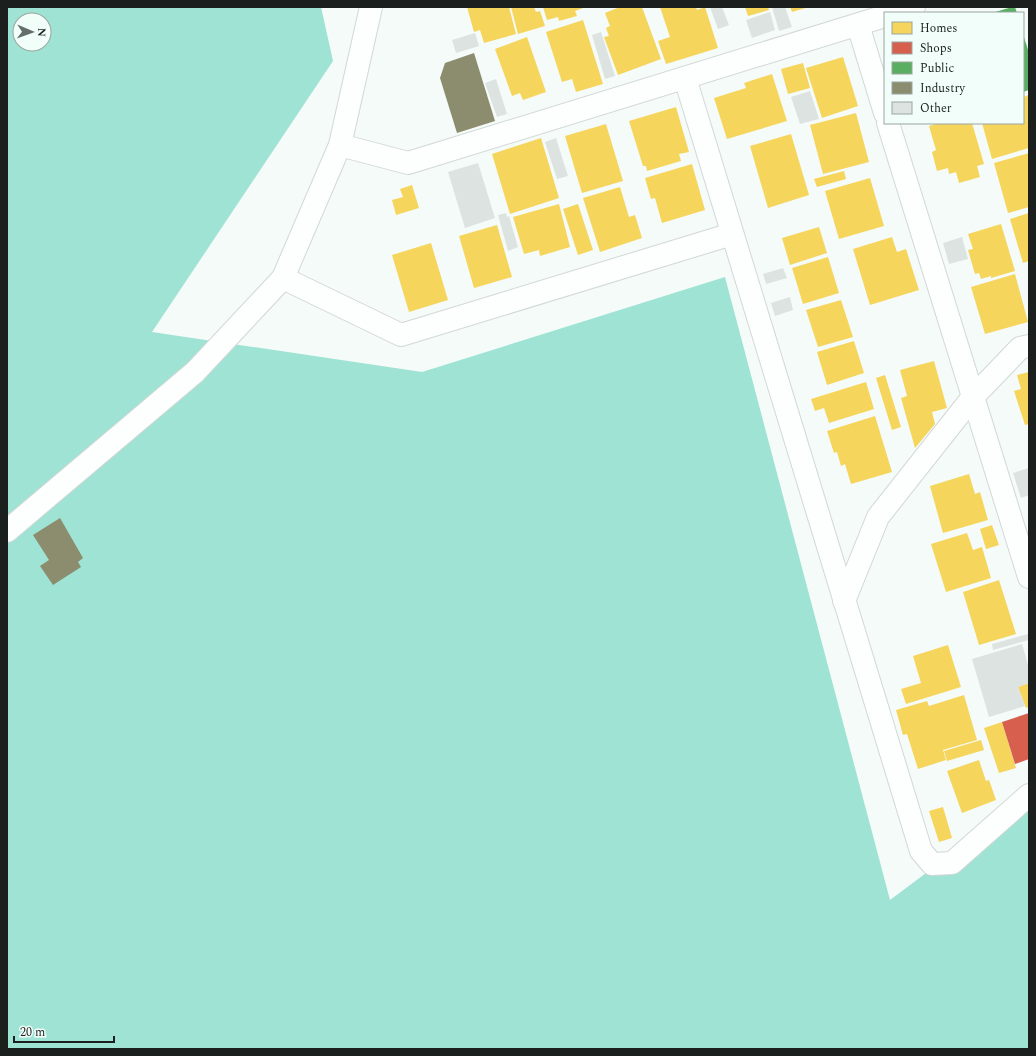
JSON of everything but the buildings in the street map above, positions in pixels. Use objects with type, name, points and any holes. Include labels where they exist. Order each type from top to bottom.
[{"type":"street","points":[[7,531],[195,372],[283,278],[340,145],[371,7]]},
{"type":"street","points":[[898,12],[914,7]]},
{"type":"street","points":[[340,145],[408,163],[884,16]]},
{"type":"street","points":[[858,24],[884,110]]},
{"type":"street","points":[[685,78],[921,851],[932,864],[952,863],[1029,795]]},
{"type":"street","points":[[888,124],[972,398],[1029,577]]},
{"type":"street","points":[[283,278],[401,335],[732,234]]},
{"type":"street","points":[[844,601],[878,517],[972,398],[1020,348],[1029,346]]},
{"type":"green space","points":[[7,7],[321,7],[333,61],[152,332],[422,372],[725,277],[890,900],[1029,796],[1029,1049],[7,1049]]}]
